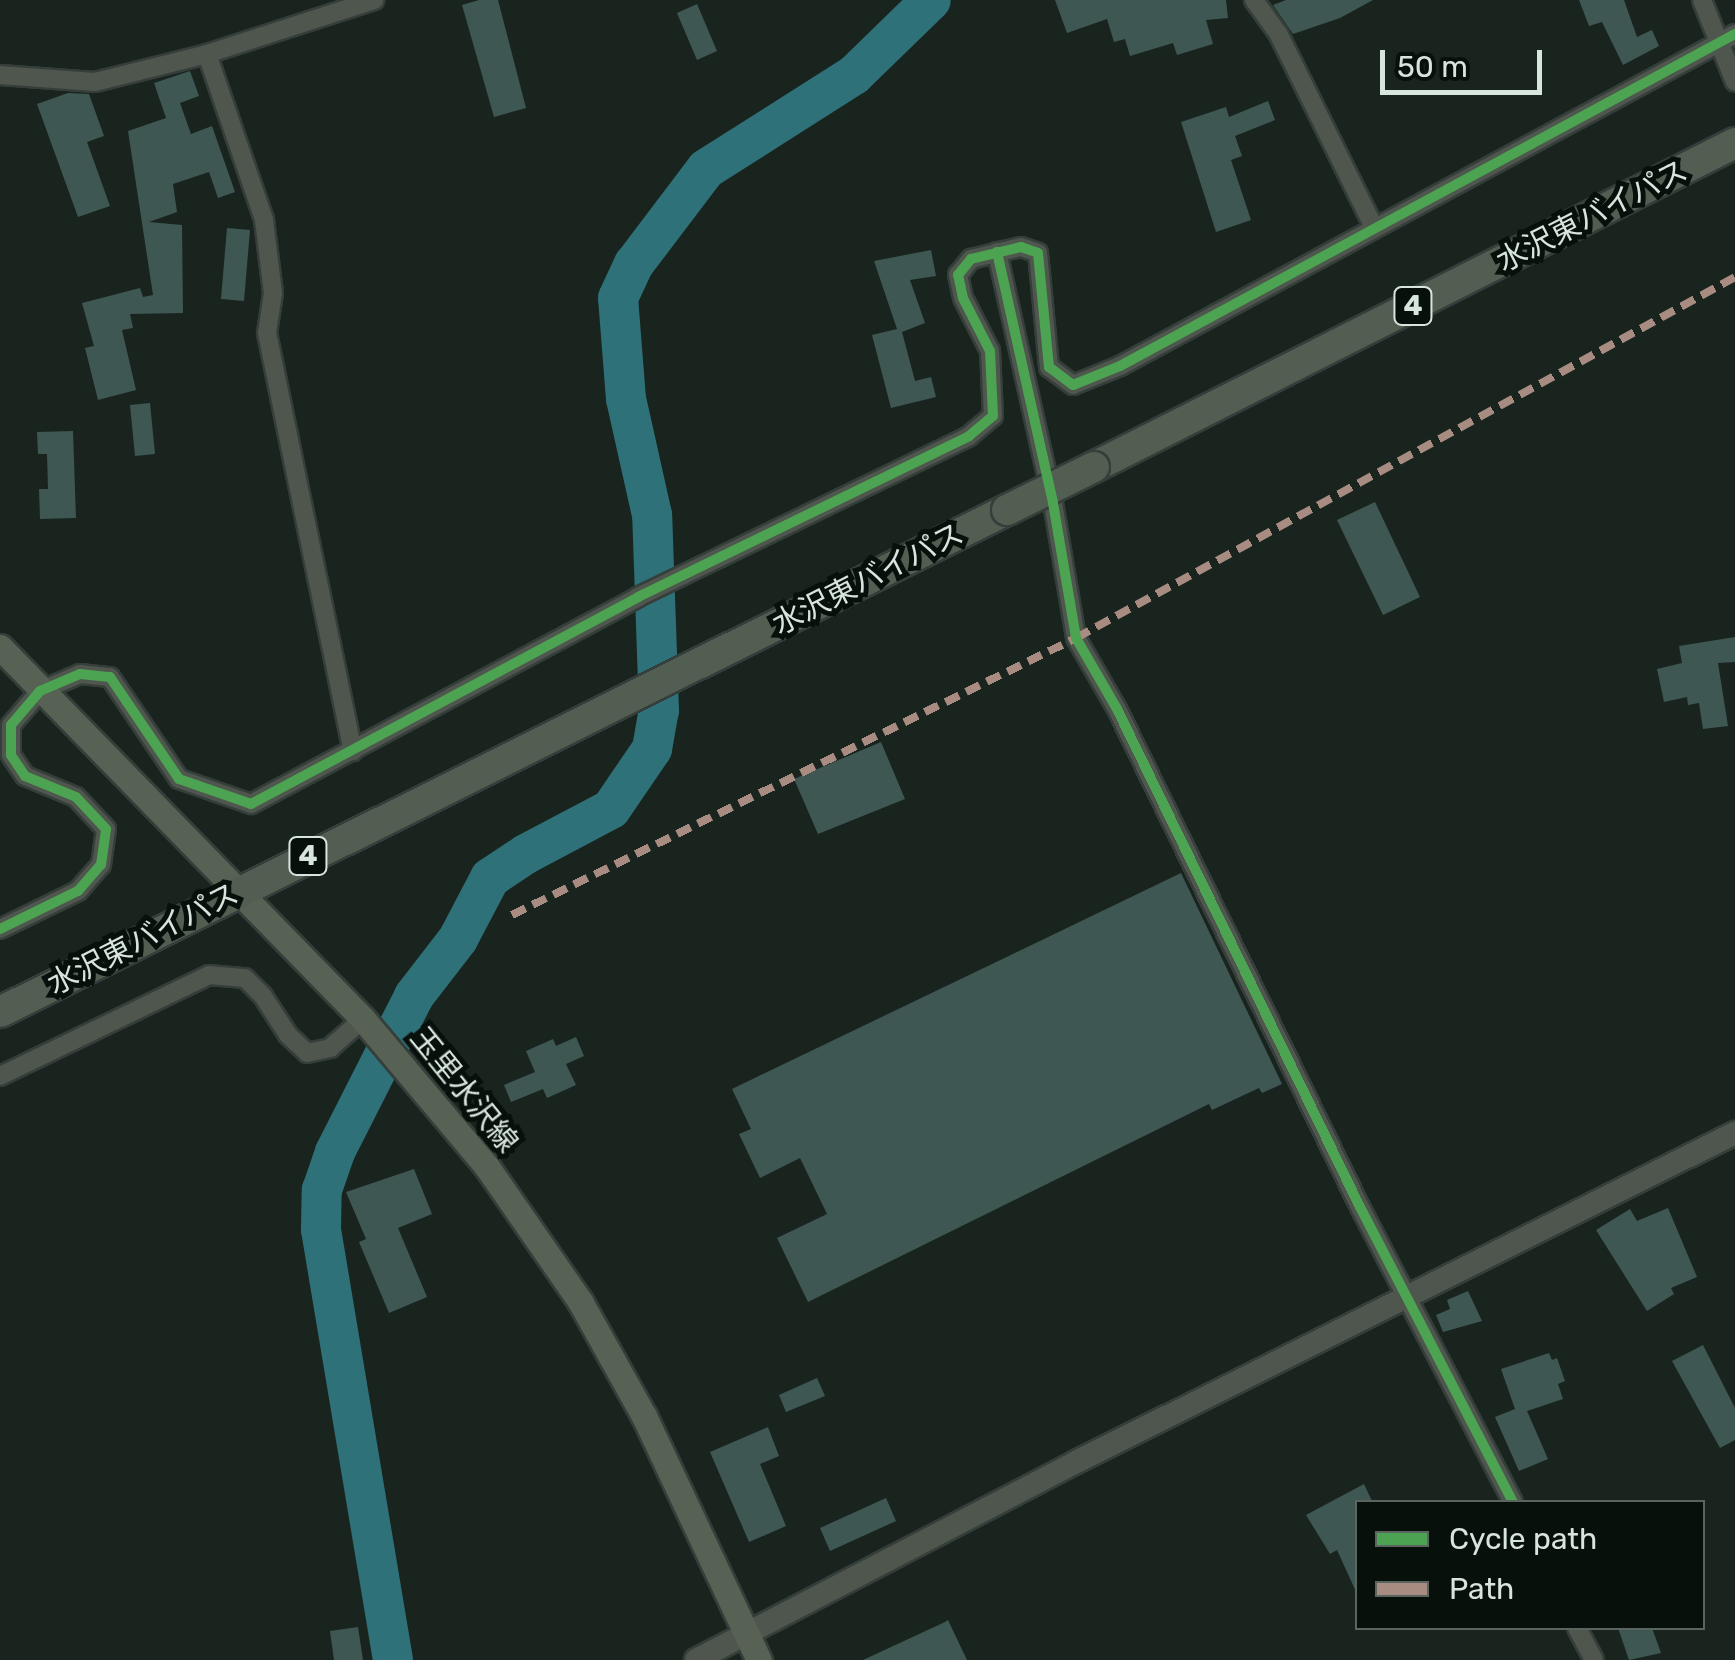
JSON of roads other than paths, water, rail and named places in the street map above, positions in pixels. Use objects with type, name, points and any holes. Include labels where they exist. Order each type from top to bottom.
[{"type":"highway","name":"水沢東バイパス","points":[[0,1012],[1733,144]]},
{"type":"main road","name":"玉里水沢線","points":[[0,647],[363,1019],[487,1168],[581,1302],[644,1416],[753,1648]]},
{"type":"street","points":[[0,75],[95,82],[207,54],[374,0]]},
{"type":"street","points":[[1254,0],[1278,33],[1374,227]]},
{"type":"street","points":[[1702,0],[1716,45],[1735,82]]},
{"type":"street","points":[[0,929],[78,891],[101,866],[106,829],[76,797],[25,776],[11,755],[11,725],[40,691],[80,674],[110,677],[179,779],[251,804],[638,596],[970,436],[994,416],[990,351],[963,298],[958,274],[972,259],[1022,247],[1038,254],[1049,367],[1073,384],[1120,366],[1735,34]]},
{"type":"street","points":[[207,54],[264,220],[273,293],[267,333],[353,750]]},
{"type":"street","points":[[997,252],[1049,484],[1076,638],[1117,708],[1406,1295],[1512,1500]]},
{"type":"street","points":[[0,1076],[208,975],[245,978],[263,996],[288,1035],[308,1053],[330,1048],[363,1019]]},
{"type":"street","points":[[696,1660],[753,1648],[1076,1462],[1735,1133]]},
{"type":"street","points":[[1578,1630],[1594,1660]]},
{"type":"waterway","points":[[393,1660],[321,1229],[322,1190],[335,1152],[414,996],[458,939],[490,878],[526,854],[611,809],[652,749],[659,711],[652,515],[626,399],[618,298],[634,264],[706,169],[854,75],[931,0]]}]
